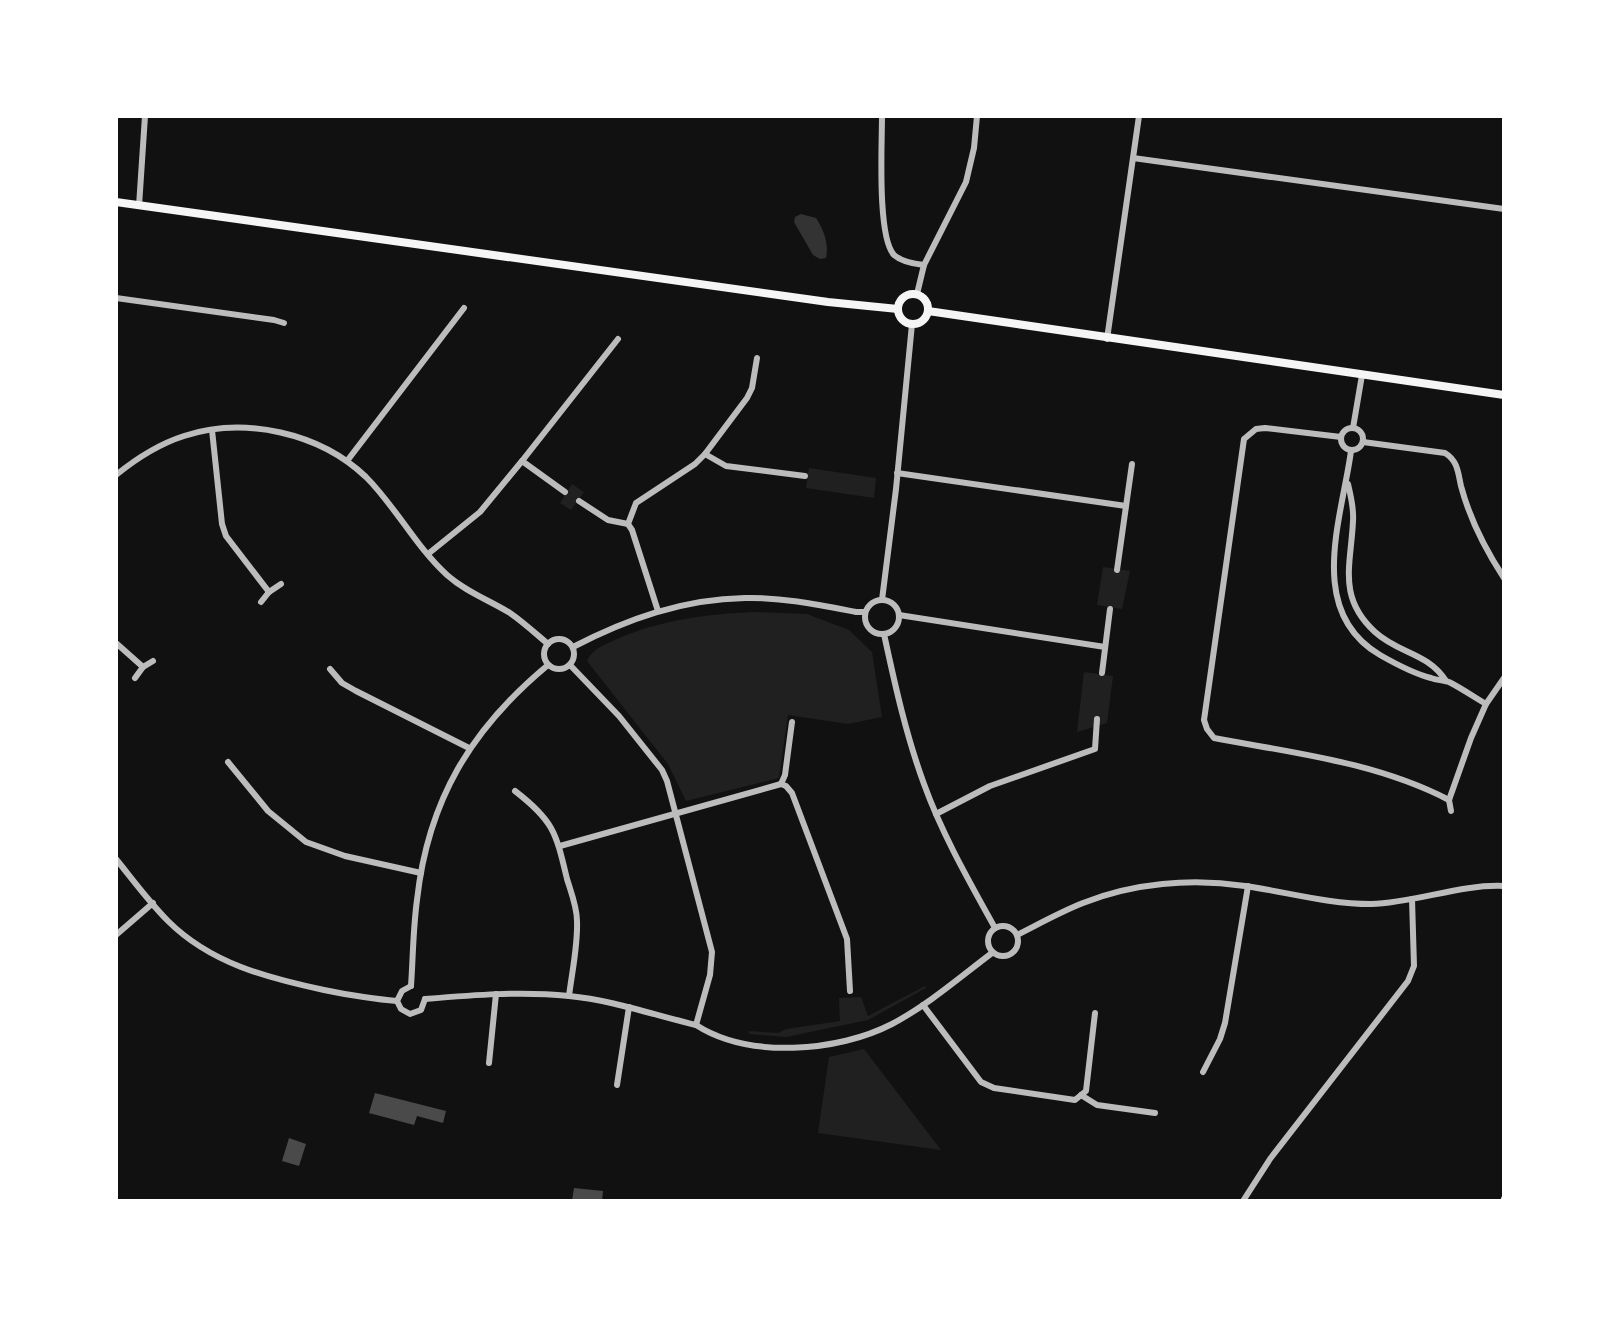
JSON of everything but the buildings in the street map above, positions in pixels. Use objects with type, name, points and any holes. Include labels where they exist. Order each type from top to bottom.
[{"type":"main road","points":[[116,202],[828,302],[898,309]]},
{"type":"main road","points":[[917,294],[927,302],[928,311],[924,319],[912,324],[901,318],[898,309],[903,297],[917,294]]},
{"type":"main road","points":[[928,311],[1504,395]]},
{"type":"street","points":[[139,206],[145,116]]},
{"type":"street","points":[[882,116],[886,238],[894,254],[907,262],[924,265]]},
{"type":"street","points":[[917,294],[924,265],[966,182],[977,116]]},
{"type":"street","points":[[1107,339],[1139,116]]},
{"type":"street","points":[[1133,158],[1504,209]]},
{"type":"street","points":[[116,298],[284,323]]},
{"type":"street","points":[[347,461],[464,308]]},
{"type":"street","points":[[882,600],[912,324]]},
{"type":"street","points":[[428,554],[480,512],[618,339]]},
{"type":"street","points":[[628,524],[636,503],[705,454],[747,398],[752,388],[757,358]]},
{"type":"street","points":[[1353,428],[1362,375]]},
{"type":"street","points":[[116,475],[158,447],[212,430],[244,428],[301,438],[347,461],[383,496],[428,554],[461,587],[512,614],[548,644]]},
{"type":"street","points":[[1341,437],[1265,428],[1250,432],[1244,439],[1204,720],[1214,738],[1375,770],[1449,800]]},
{"type":"street","points":[[1351,451],[1343,446],[1341,437],[1344,431],[1353,428]]},
{"type":"street","points":[[1353,428],[1361,433],[1363,442]]},
{"type":"street","points":[[212,430],[226,536],[269,592]]},
{"type":"street","points":[[1351,451],[1363,442]]},
{"type":"street","points":[[1363,442],[1445,453],[1454,460],[1479,537],[1504,578]]},
{"type":"street","points":[[1351,451],[1333,575],[1336,599],[1344,616],[1361,639],[1379,654],[1431,679],[1446,681],[1486,704]]},
{"type":"street","points":[[705,454],[726,466],[805,476]]},
{"type":"street","points":[[522,461],[565,492]]},
{"type":"street","points":[[1117,570],[1132,464]]},
{"type":"street","points":[[897,473],[1126,506]]},
{"type":"street","points":[[1347,481],[1354,519],[1349,586],[1356,608],[1377,634],[1428,661],[1438,668],[1446,681]]},
{"type":"street","points":[[579,501],[608,520],[628,524],[658,611]]},
{"type":"street","points":[[261,602],[281,584]]},
{"type":"street","points":[[573,647],[626,621],[694,603],[772,599],[865,612]]},
{"type":"street","points":[[882,600],[891,603],[899,615],[897,625],[894,630],[884,634],[874,633],[865,622],[865,612],[871,603],[882,600]]},
{"type":"street","points":[[1102,673],[1110,609]]},
{"type":"street","points":[[899,615],[1105,647]]},
{"type":"street","points":[[884,634],[908,735],[924,785],[964,872],[995,928]]},
{"type":"street","points":[[566,640],[573,647],[574,656],[570,665],[561,669],[548,665],[544,657],[548,644],[566,640]]},
{"type":"street","points":[[116,643],[143,667]]},
{"type":"street","points":[[135,678],[143,667],[153,661]]},
{"type":"street","points":[[411,986],[414,922],[421,873],[443,797],[469,748],[510,699],[548,665]]},
{"type":"street","points":[[570,665],[619,716],[662,770],[667,781],[712,952],[710,975],[696,1025]]},
{"type":"street","points":[[330,669],[342,683],[356,691],[469,748]]},
{"type":"street","points":[[1451,811],[1449,800],[1471,738],[1486,704],[1504,678]]},
{"type":"street","points":[[936,814],[990,786],[1095,749],[1097,719]]},
{"type":"street","points":[[781,784],[792,722]]},
{"type":"street","points":[[228,762],[268,811],[306,842],[345,856],[421,873]]},
{"type":"street","points":[[560,846],[781,784],[786,786],[792,793],[847,939],[850,991]]},
{"type":"street","points":[[515,791],[545,818],[560,846],[577,921],[569,996]]},
{"type":"street","points":[[116,859],[169,922],[215,956],[278,980],[374,1000],[397,1001]]},
{"type":"street","points":[[1017,935],[1082,903],[1146,886],[1198,882],[1248,886],[1327,901],[1374,904],[1504,886]]},
{"type":"street","points":[[1203,1072],[1225,1023],[1248,886]]},
{"type":"street","points":[[1243,1201],[1270,1159],[1408,981],[1414,966],[1412,899]]},
{"type":"street","points":[[116,935],[153,903]]},
{"type":"street","points":[[1010,927],[1017,935],[1018,945],[1012,954],[1002,957],[989,949],[987,939],[995,928],[1010,927]]},
{"type":"street","points":[[411,986],[423,994],[569,996],[598,1000],[696,1025],[730,1041],[781,1048],[841,1042],[890,1025],[923,1005],[992,953]]},
{"type":"street","points":[[397,1001],[402,991],[411,986]]},
{"type":"street","points":[[397,1001],[401,1009],[410,1014],[421,1010],[423,994]]},
{"type":"street","points":[[489,1063],[496,994]]},
{"type":"street","points":[[923,1005],[981,1082],[994,1088],[1075,1100],[1086,1091],[1095,1013]]},
{"type":"street","points":[[617,1085],[629,1007]]},
{"type":"street","points":[[1081,1095],[1097,1105],[1155,1113]]},
{"type":"path","points":[[1501,1201],[1504,1194]]},
{"type":"shaded area","points":[[801,214],[816,218],[819,223],[826,242],[826,258],[813,255],[794,222],[795,217]]},
{"type":"shaded area","points":[[809,468],[876,478],[874,498],[806,488]]},
{"type":"shaded area","points":[[572,484],[584,492],[571,510],[560,503]]},
{"type":"shaded area","points":[[1103,567],[1130,571],[1122,609],[1097,605]]},
{"type":"shaded area","points":[[754,612],[807,614],[849,630],[872,652],[882,717],[848,724],[788,715],[779,778],[686,801],[668,764],[587,661],[603,645],[650,627],[701,616]]},
{"type":"shaded area","points":[[1084,672],[1113,676],[1107,723],[1077,732]]},
{"type":"shaded area","points":[[925,986],[868,1020],[786,1037],[749,1034],[749,1031],[778,1033],[786,1029],[840,1021],[839,998],[861,997],[868,1016]]},
{"type":"shaded area","points":[[864,1049],[941,1150],[818,1133],[829,1057]]}]
